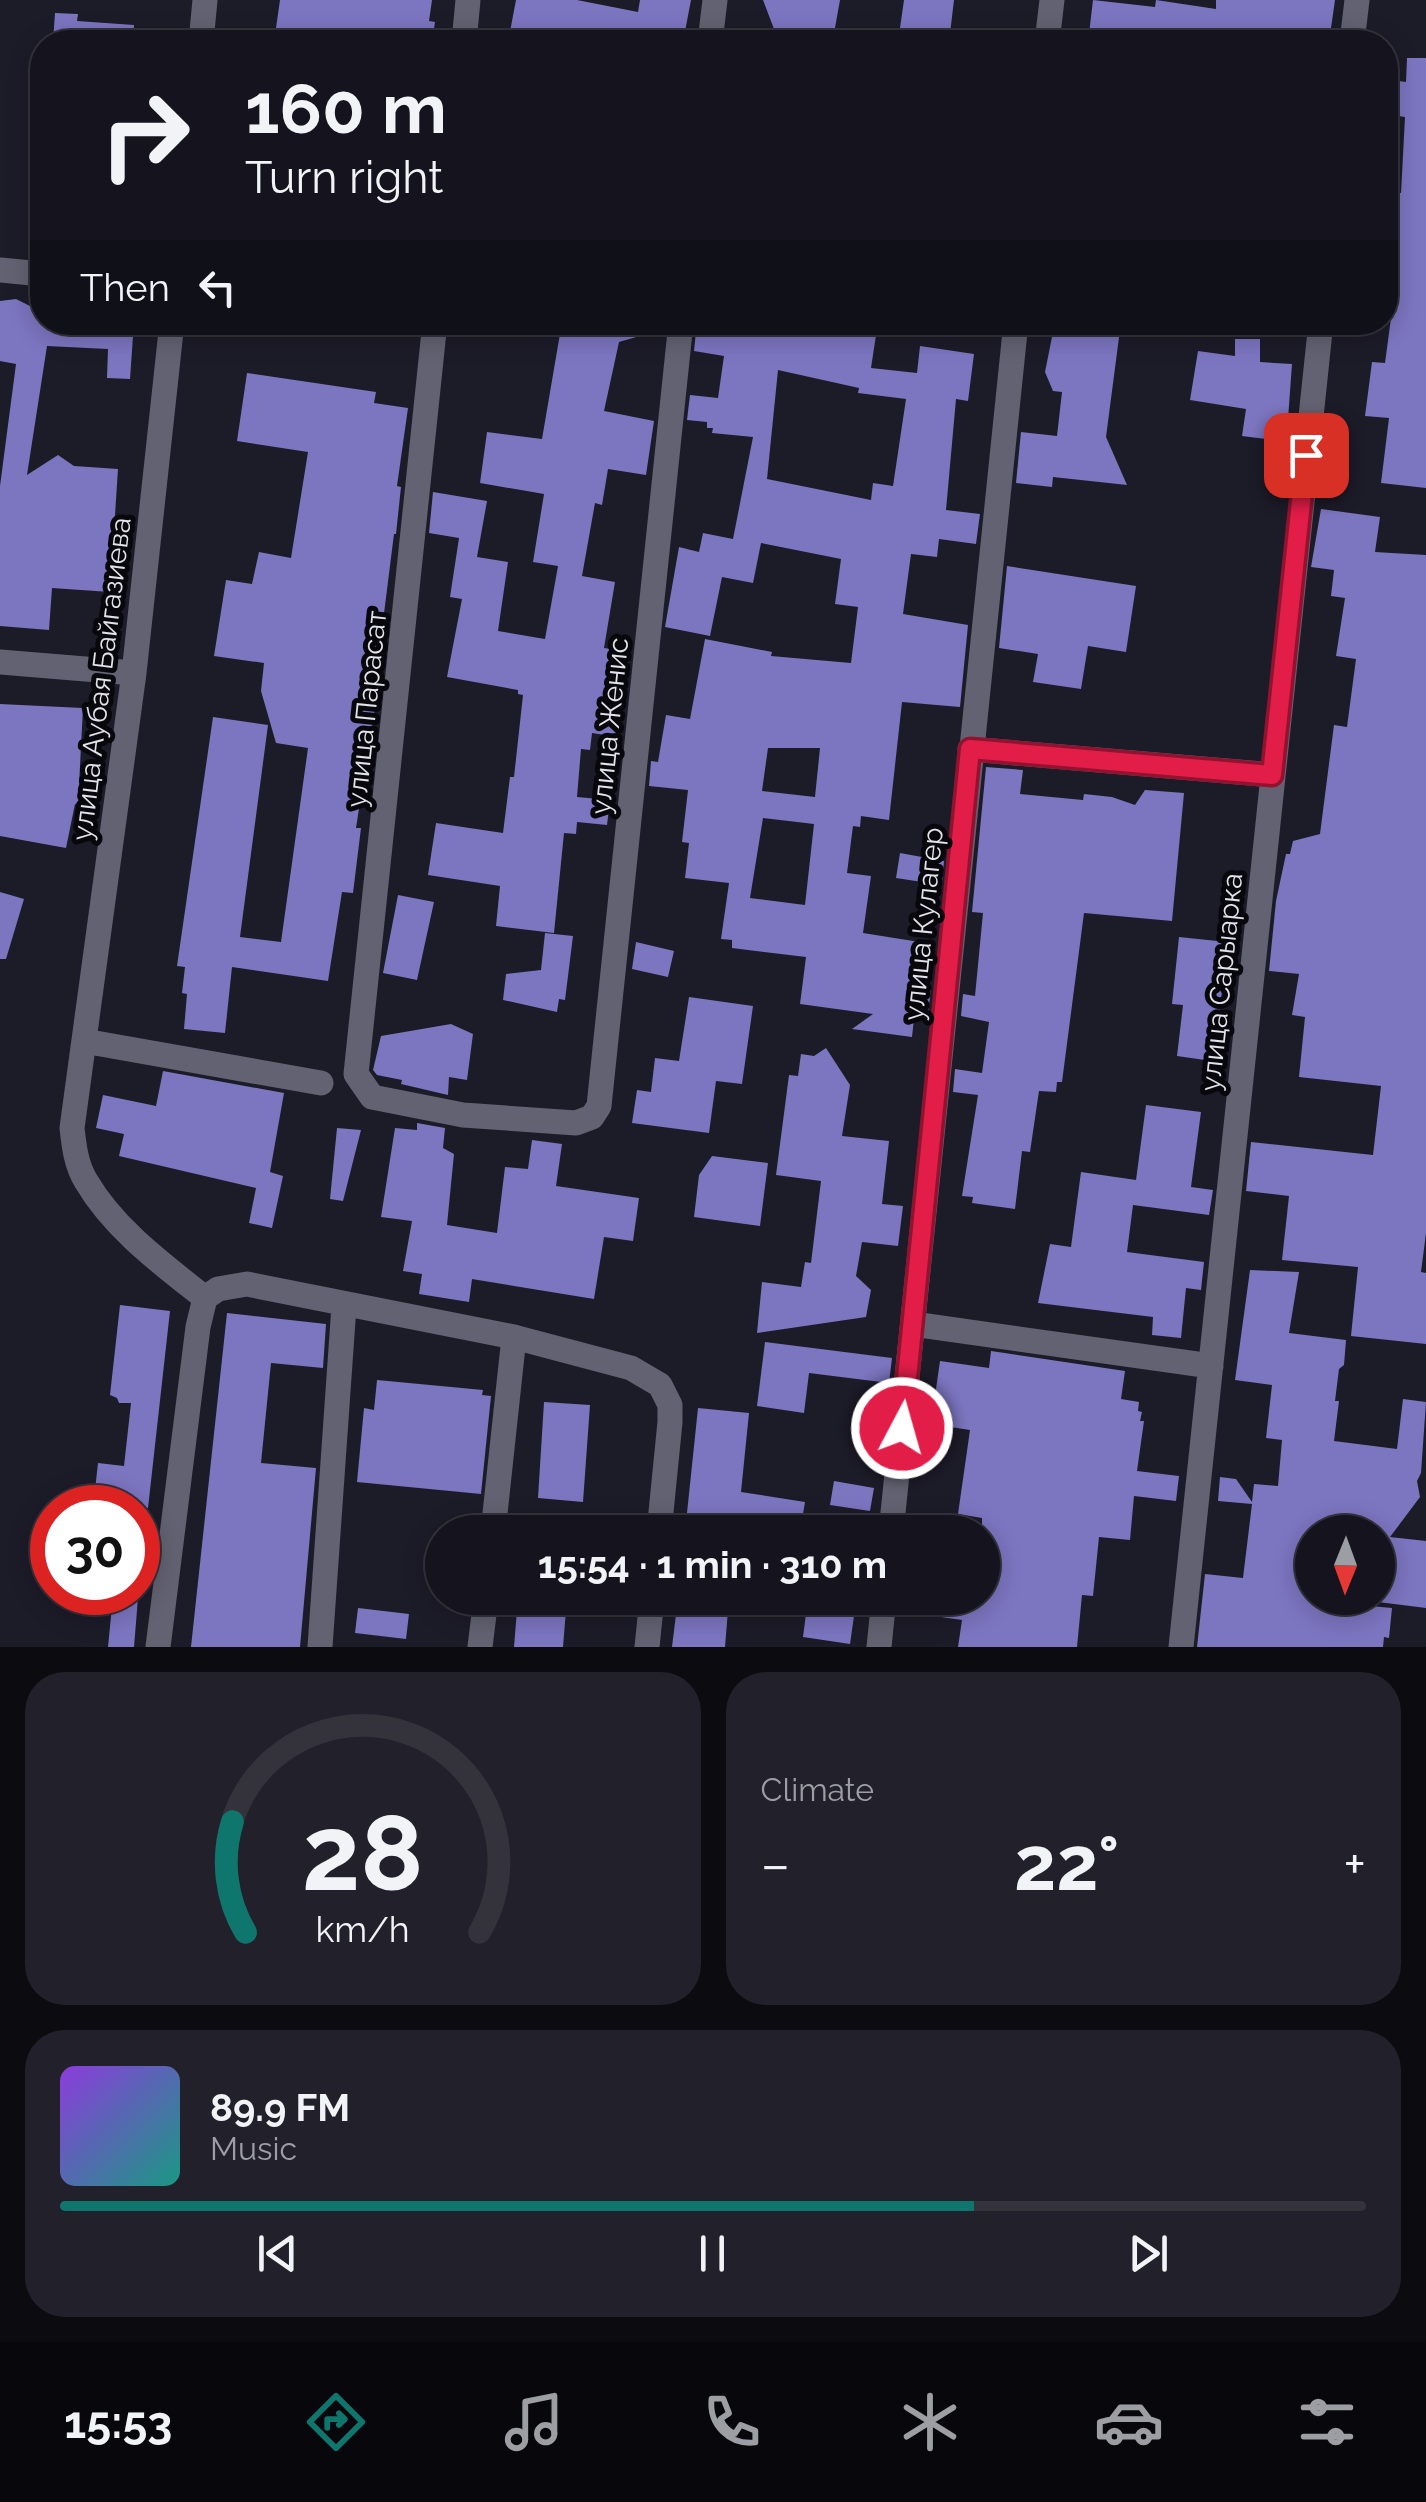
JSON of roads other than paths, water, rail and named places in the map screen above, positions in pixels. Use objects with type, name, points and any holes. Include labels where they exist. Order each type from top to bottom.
[{"type":"street","points":[[202,30],[206,0]]},
{"type":"street","points":[[465,30],[468,0]]},
{"type":"street","points":[[711,30],[715,0]]},
{"type":"street","points":[[1048,30],[1052,0]]},
{"type":"street","points":[[1353,30],[1356,0]]},
{"type":"street","points":[[0,270],[30,273]]},
{"type":"street","name":"улица Аубая Байгазиева","points":[[171,335],[134,672],[72,1128],[76,1157],[85,1180],[131,1236],[205,1298]]},
{"type":"street","name":"улица Парасат","points":[[435,335],[356,1074],[372,1097],[463,1115],[576,1123]]},
{"type":"street","name":"улица Женис","points":[[576,1123],[592,1117],[599,1106],[680,335]]},
{"type":"street","name":"улица Кулагер","points":[[893,1515],[1015,335]]},
{"type":"street","name":"улица Сарыарка","points":[[1181,1647],[1319,335]]},
{"type":"street","points":[[0,662],[134,672]]},
{"type":"street","points":[[970,749],[1272,775]]},
{"type":"street","points":[[84,1042],[321,1083]]},
{"type":"street","points":[[158,1647],[198,1327],[205,1298],[218,1290],[247,1284],[514,1337],[631,1368],[660,1386],[670,1405],[661,1515]]},
{"type":"street","points":[[320,1647],[344,1306]]},
{"type":"street","points":[[913,1324],[1211,1366]]},
{"type":"street","points":[[495,1515],[514,1337]]},
{"type":"street","points":[[480,1647],[484,1615]]},
{"type":"street","points":[[647,1647],[650,1615]]},
{"type":"street","points":[[879,1647],[882,1615]]}]
